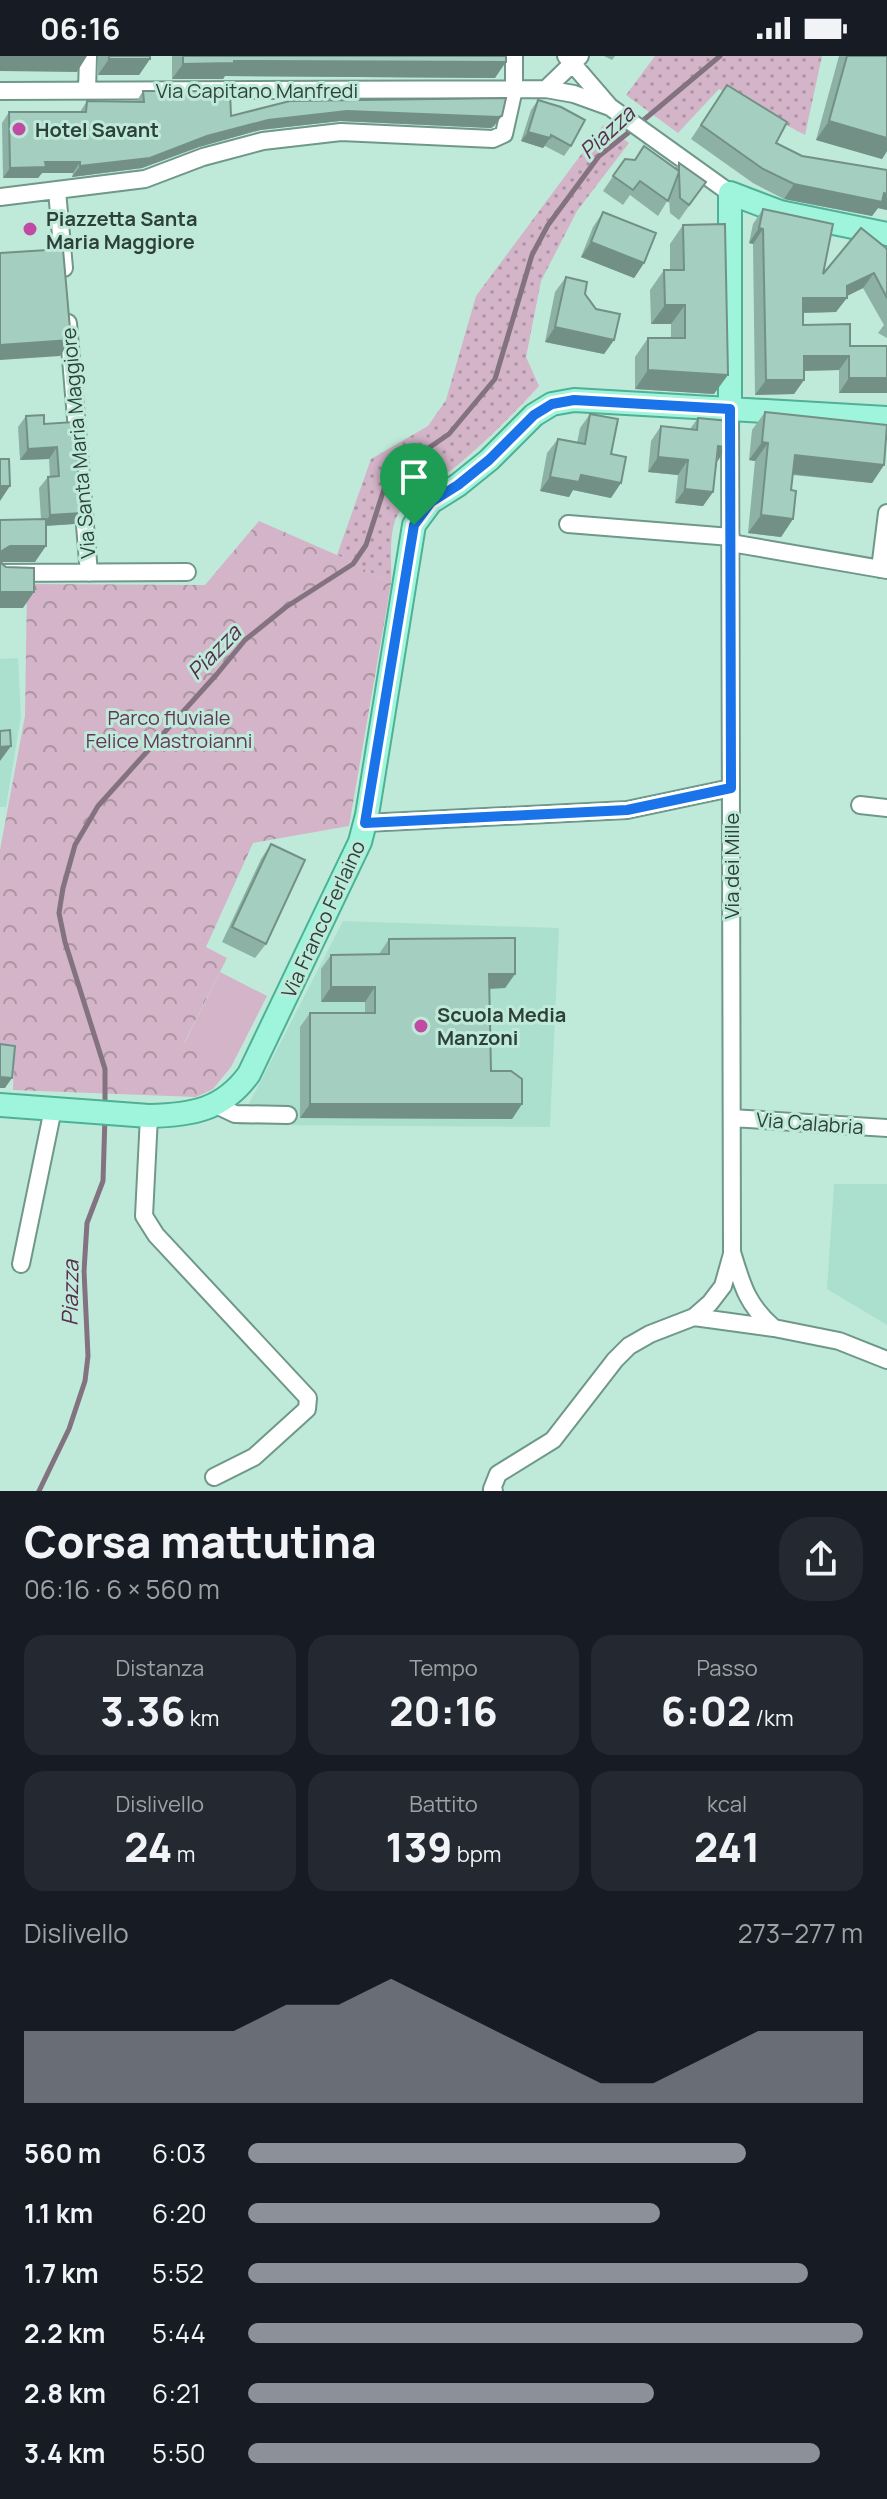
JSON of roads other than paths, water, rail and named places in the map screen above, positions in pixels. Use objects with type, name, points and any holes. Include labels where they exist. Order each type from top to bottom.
[{"type":"main road","points":[[730,193],[780,212],[881,239]]},
{"type":"main road","name":"Via dei Mille","points":[[730,193],[730,409]]},
{"type":"main road","name":"Via Franco Ferlaino","points":[[0,1105],[138,1115],[181,1114],[216,1105],[236,1092],[249,1074],[349,869],[365,823],[414,525],[431,502],[489,460],[534,415],[552,404],[574,400],[887,418]]},
{"type":"street","points":[[87,91],[88,56]]},
{"type":"street","points":[[0,197],[145,179],[203,157],[263,141],[341,132],[493,139],[504,134],[514,89],[514,56]]},
{"type":"street","points":[[546,89],[573,59],[610,107],[730,193]]},
{"type":"street","name":"Via Capitano Manfredi","points":[[0,91],[546,89],[574,94],[610,107]]},
{"type":"street","name":"Via Santa Maria Maggiore","points":[[57,191],[89,573]]},
{"type":"street","name":"Via dei Mille","points":[[730,409],[732,1252]]},
{"type":"street","points":[[568,524],[731,540],[884,569],[887,513]]},
{"type":"street","points":[[0,573],[187,572]]},
{"type":"street","points":[[365,823],[627,810],[731,788]]},
{"type":"street","points":[[860,805],[887,808]]},
{"type":"street","points":[[216,1105],[235,1114],[288,1115]]},
{"type":"street","points":[[21,1264],[64,1110]]},
{"type":"street","points":[[138,1115],[144,1216],[156,1235],[308,1398],[307,1409],[254,1457],[214,1477]]},
{"type":"street","name":"Via Calabria","points":[[732,1118],[887,1128]]},
{"type":"street","points":[[492,1490],[498,1474],[553,1440],[629,1346],[650,1334],[694,1317],[710,1303],[723,1286],[732,1252]]},
{"type":"street","points":[[732,1252],[745,1292],[758,1314],[774,1328]]},
{"type":"street","points":[[694,1317],[839,1341],[887,1360]]},
{"type":"waterway","name":"Piazza","points":[[640,123],[720,56]]},
{"type":"waterway","name":"Piazza","points":[[105,1107],[105,1069],[65,942],[59,913],[75,845],[98,806],[245,640],[286,607],[353,564],[366,545],[385,486],[398,469],[449,434],[495,379],[532,255],[548,225],[599,156],[633,129]]},
{"type":"waterway","name":"Piazza","points":[[39,1491],[69,1429],[85,1381],[88,1356],[84,1271],[87,1223],[103,1181],[105,1117]]},
{"type":"place","name":"Hotel Savant","points":[[19,129]]},
{"type":"place","name":"Piazzetta Santa Maria Maggiore","points":[[30,229]]},
{"type":"place","name":"Scuola Media Manzoni","points":[[421,1026]]},
{"type":"park label","name":"Parco fluviale Felice Mastroianni","points":[[169,728]]}]
